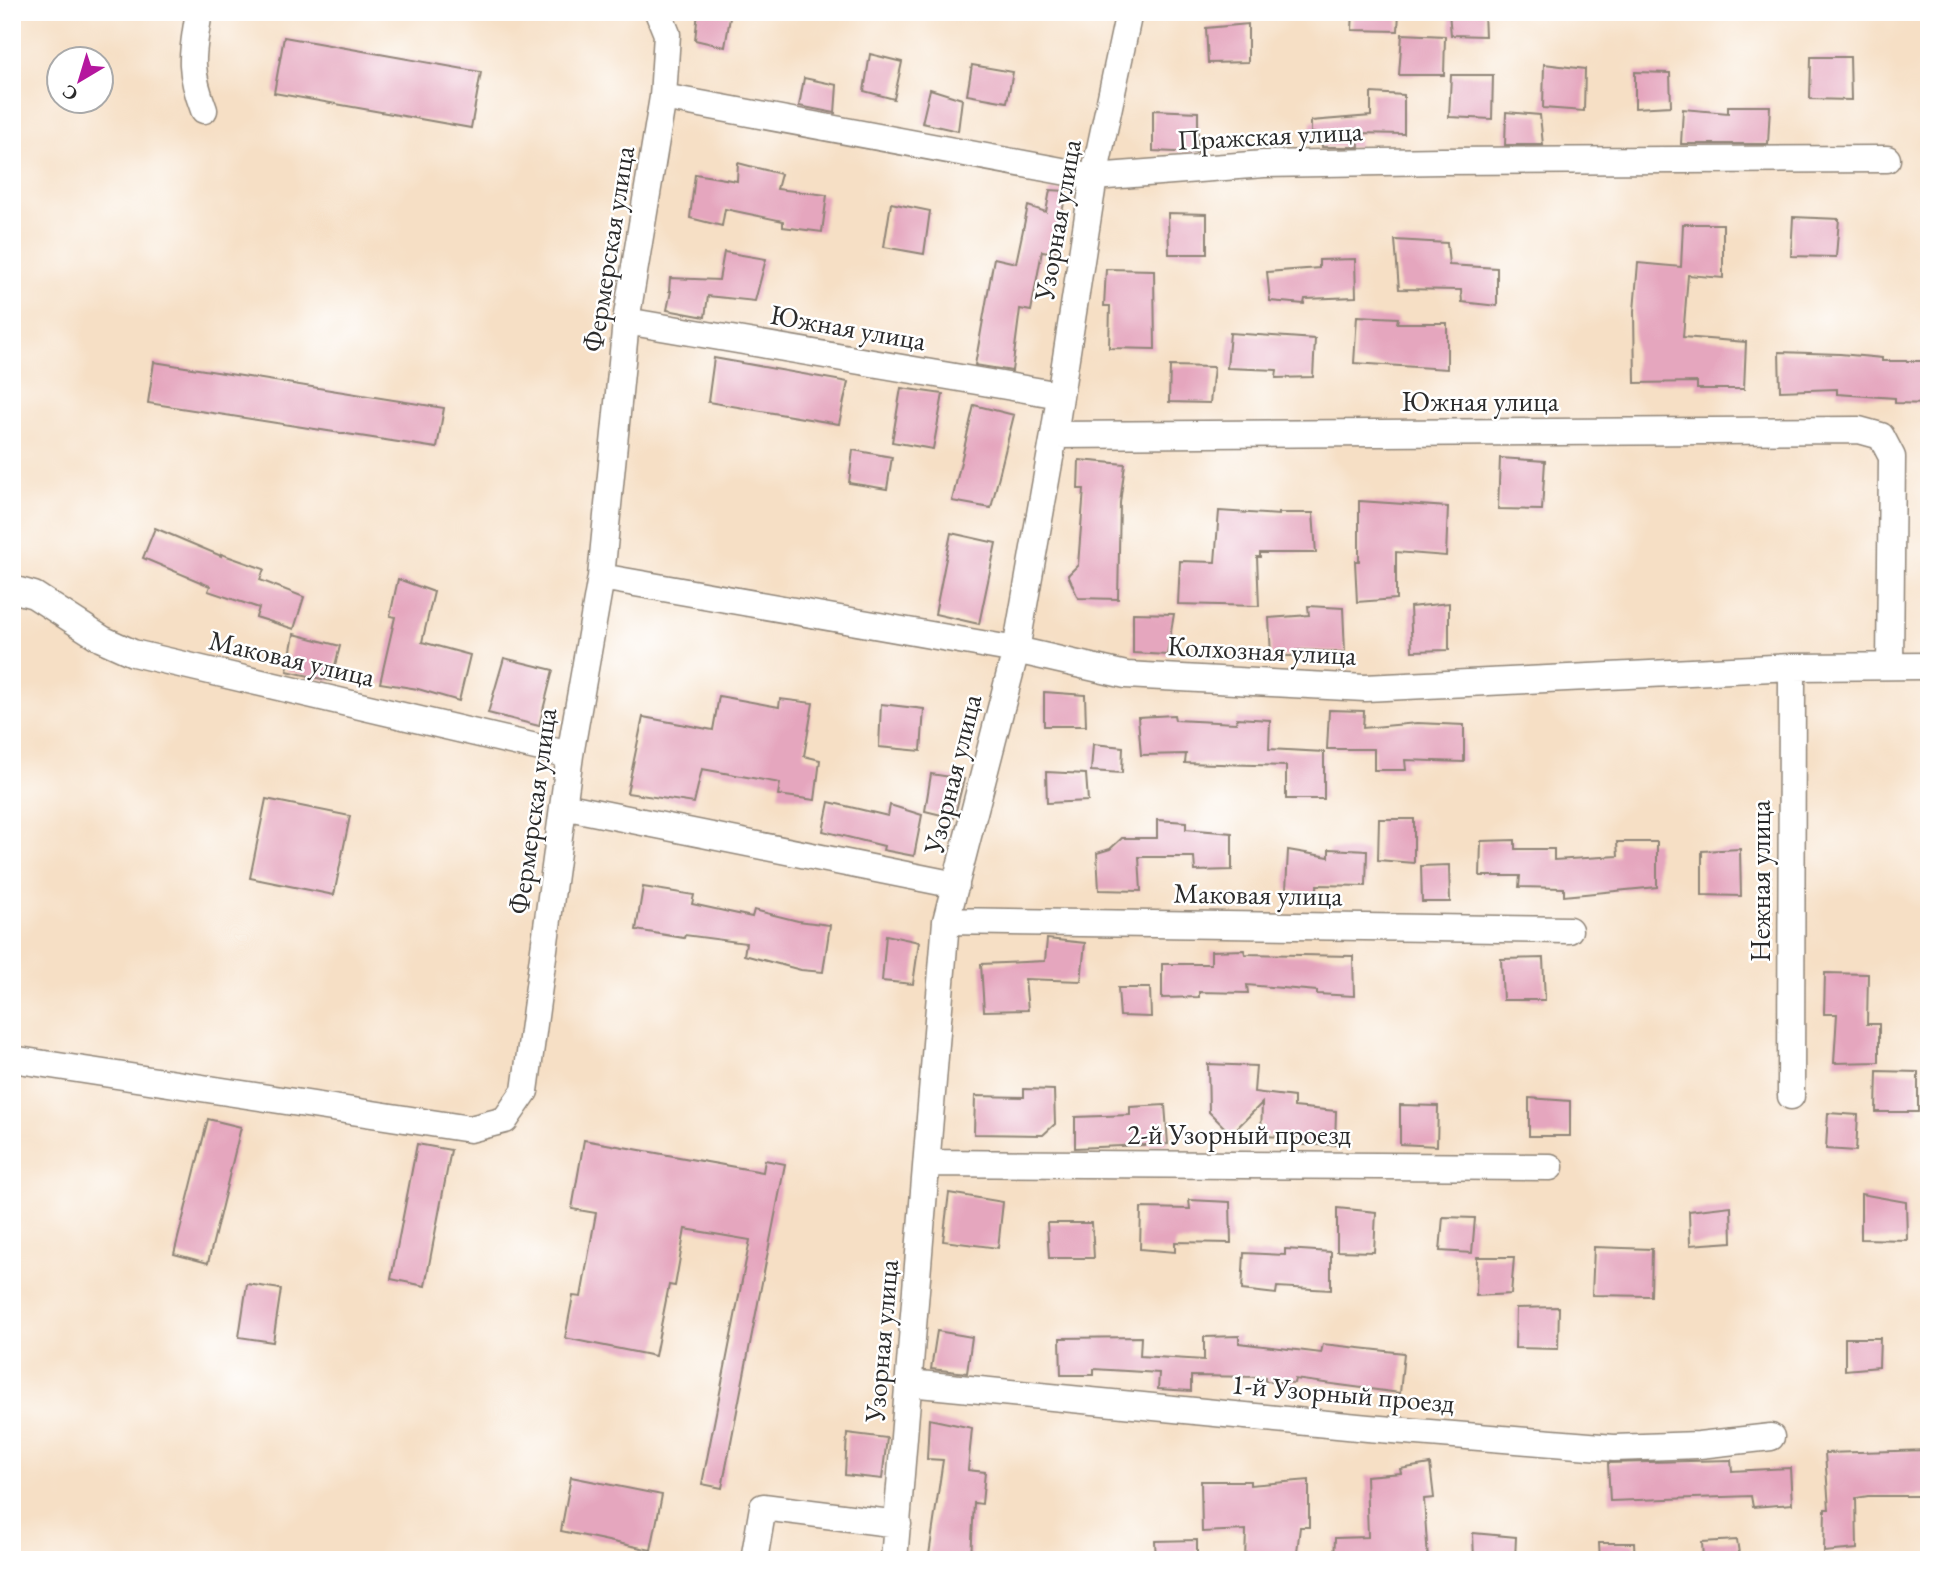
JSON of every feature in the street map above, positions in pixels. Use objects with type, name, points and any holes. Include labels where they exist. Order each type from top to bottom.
[{"type":"street","points":[[199,12],[191,59],[194,84],[204,110]]},
{"type":"street","name":"Фермерская улица","points":[[12,1059],[470,1129],[505,1120],[525,1091],[570,755],[601,577],[626,321],[663,97],[667,34],[658,12]]},
{"type":"street","name":"Узорная улица","points":[[894,1560],[946,921],[1016,650],[1054,435],[1094,177],[1129,12]]},
{"type":"street","name":"Пражская улица","points":[[663,97],[1094,177],[1277,164],[1441,160],[1887,159]]},
{"type":"street","name":"Южная улица","points":[[626,321],[1060,395]]},
{"type":"street","name":"Южная улица","points":[[1054,435],[1859,430],[1881,436],[1892,457],[1890,666]]},
{"type":"street","name":"Колхозная улица","points":[[601,577],[1016,650],[1126,675],[1365,688],[1792,667],[1929,666]]},
{"type":"street","name":"Маковая улица","points":[[12,589],[34,595],[102,639],[133,653],[570,755]]},
{"type":"street","name":"Нежная улица","points":[[1791,1096],[1792,667]]},
{"type":"street","points":[[563,806],[956,886]]},
{"type":"street","name":"Маковая улица","points":[[946,921],[1569,930]]},
{"type":"street","name":"2-й Узорный проезд","points":[[927,1163],[1550,1167]]},
{"type":"street","name":"1-й Узорный проезд","points":[[909,1383],[1368,1428],[1614,1448],[1699,1445],[1771,1437]]},
{"type":"street","points":[[754,1560],[763,1507],[898,1524]]},
{"type":"building","points":[[698,12],[731,12],[725,47],[695,40]]},
{"type":"building","points":[[1353,12],[1399,12],[1398,31],[1352,30]]},
{"type":"building","points":[[1449,12],[1484,12],[1485,36],[1451,35]]},
{"type":"building","points":[[1248,24],[1248,62],[1208,63],[1206,28]]},
{"type":"building","points":[[1402,34],[1445,36],[1444,75],[1399,75]]},
{"type":"building","points":[[284,37],[481,72],[471,128],[274,93]]},
{"type":"building","points":[[870,54],[902,62],[894,99],[864,91]]},
{"type":"building","points":[[1811,57],[1850,57],[1851,100],[1810,99]]},
{"type":"building","points":[[1544,64],[1585,69],[1584,111],[1543,108]]},
{"type":"building","points":[[972,65],[1013,72],[1007,102],[967,95]]},
{"type":"building","points":[[1635,72],[1670,73],[1671,106],[1635,108]]},
{"type":"building","points":[[1451,75],[1493,75],[1492,119],[1449,117]]},
{"type":"building","points":[[804,78],[837,85],[835,113],[799,106]]},
{"type":"building","points":[[930,89],[962,99],[958,131],[922,123]]},
{"type":"building","points":[[1371,93],[1404,95],[1404,134],[1358,133],[1359,147],[1322,147],[1321,133],[1311,133],[1311,121],[1371,116]]},
{"type":"building","points":[[1728,106],[1770,106],[1768,144],[1681,144],[1683,109],[1728,113]]},
{"type":"building","points":[[1153,110],[1198,112],[1198,153],[1153,151]]},
{"type":"building","points":[[1506,112],[1540,115],[1543,145],[1505,145]]},
{"type":"building","points":[[738,163],[781,174],[777,189],[827,195],[822,232],[783,227],[783,221],[725,209],[722,226],[690,218],[695,174],[737,181]]},
{"type":"building","points":[[1050,190],[1066,191],[1055,253],[1042,251],[1031,311],[1020,309],[1012,371],[975,365],[994,258],[1016,263],[1028,206],[1046,212]]},
{"type":"building","points":[[891,203],[930,211],[924,254],[884,247]]},
{"type":"building","points":[[1168,213],[1207,214],[1207,254],[1169,254]]},
{"type":"building","points":[[1793,217],[1839,219],[1836,257],[1791,256]]},
{"type":"building","points":[[1683,224],[1723,224],[1723,278],[1688,275],[1683,337],[1746,342],[1744,389],[1697,389],[1697,382],[1635,383],[1634,311],[1638,263],[1681,267]]},
{"type":"building","points":[[1395,240],[1447,243],[1449,265],[1497,268],[1497,306],[1462,302],[1461,290],[1399,289]]},
{"type":"building","points":[[724,252],[766,259],[755,301],[708,296],[705,317],[667,310],[671,291],[670,278],[719,280]]},
{"type":"building","points":[[1355,259],[1356,297],[1305,299],[1304,304],[1270,301],[1267,272],[1319,268],[1319,260]]},
{"type":"building","points":[[1106,269],[1154,270],[1155,349],[1109,348],[1110,306],[1104,306]]},
{"type":"building","points":[[1357,316],[1398,318],[1397,323],[1447,323],[1447,369],[1354,363]]},
{"type":"building","points":[[1230,333],[1315,339],[1313,377],[1276,378],[1277,370],[1227,368]]},
{"type":"building","points":[[1779,352],[1840,354],[1882,358],[1882,361],[1929,361],[1929,404],[1895,403],[1895,398],[1837,394],[1837,389],[1780,391]]},
{"type":"building","points":[[714,358],[848,382],[839,424],[708,402]]},
{"type":"building","points":[[154,362],[444,408],[437,448],[148,403]]},
{"type":"building","points":[[1170,366],[1214,367],[1210,403],[1169,402]]},
{"type":"building","points":[[901,388],[943,394],[933,449],[892,442]]},
{"type":"building","points":[[974,405],[1014,415],[991,508],[952,501]]},
{"type":"building","points":[[853,450],[892,457],[887,489],[849,483]]},
{"type":"building","points":[[1500,458],[1545,461],[1542,510],[1498,509]]},
{"type":"building","points":[[1079,460],[1125,464],[1120,503],[1118,599],[1078,598],[1068,575],[1078,565],[1084,489],[1078,489]]},
{"type":"building","points":[[1359,501],[1448,507],[1446,556],[1396,552],[1396,599],[1357,602],[1355,561],[1359,561]]},
{"type":"building","points":[[1219,511],[1279,515],[1313,513],[1316,553],[1260,553],[1260,557],[1257,557],[1259,606],[1178,604],[1180,561],[1215,562]]},
{"type":"building","points":[[155,528],[221,556],[264,569],[260,580],[304,597],[294,629],[256,617],[259,608],[208,591],[210,586],[143,558]]},
{"type":"building","points":[[951,533],[996,543],[979,624],[935,614]]},
{"type":"building","points":[[398,579],[434,592],[422,642],[470,655],[459,701],[418,689],[380,683],[395,617],[390,616]]},
{"type":"building","points":[[1449,603],[1449,650],[1412,651],[1410,607]]},
{"type":"building","points":[[1308,606],[1343,608],[1345,652],[1299,650],[1299,656],[1271,656],[1269,618],[1309,615]]},
{"type":"building","points":[[1133,613],[1174,614],[1167,655],[1133,653]]},
{"type":"building","points":[[294,634],[340,646],[331,681],[287,671]]},
{"type":"building","points":[[504,658],[553,670],[539,726],[488,713]]},
{"type":"building","points":[[1044,692],[1085,695],[1086,726],[1044,726]]},
{"type":"building","points":[[719,696],[779,707],[780,699],[813,703],[804,756],[820,760],[815,800],[778,795],[780,783],[702,769],[694,803],[627,793],[643,717],[713,730]]},
{"type":"building","points":[[881,704],[924,709],[921,751],[879,747]]},
{"type":"building","points":[[1329,710],[1364,711],[1363,728],[1417,723],[1464,725],[1464,762],[1405,760],[1406,770],[1374,770],[1374,749],[1327,749]]},
{"type":"building","points":[[1174,715],[1175,720],[1236,723],[1237,718],[1270,720],[1269,749],[1324,752],[1324,799],[1286,799],[1286,766],[1185,763],[1186,754],[1141,755],[1138,717]]},
{"type":"building","points":[[1093,744],[1123,747],[1122,773],[1091,771]]},
{"type":"building","points":[[1046,772],[1086,774],[1088,801],[1047,803]]},
{"type":"building","points":[[931,774],[964,779],[954,818],[925,811]]},
{"type":"building","points":[[266,799],[350,816],[334,895],[250,878]]},
{"type":"building","points":[[829,802],[888,816],[890,805],[922,815],[914,856],[883,850],[884,846],[823,831]]},
{"type":"building","points":[[1379,819],[1414,819],[1414,863],[1378,860]]},
{"type":"building","points":[[1157,820],[1186,822],[1186,829],[1232,833],[1232,870],[1195,871],[1194,857],[1139,857],[1141,891],[1099,890],[1097,853],[1110,849],[1122,838],[1157,838]]},
{"type":"building","points":[[1515,840],[1515,849],[1554,849],[1554,860],[1618,856],[1617,842],[1657,842],[1657,887],[1564,896],[1564,888],[1519,887],[1520,876],[1480,876],[1481,841]]},
{"type":"building","points":[[1329,849],[1367,851],[1366,886],[1317,885],[1317,893],[1286,890],[1288,850],[1329,857]]},
{"type":"building","points":[[1740,849],[1741,896],[1702,895],[1702,851]]},
{"type":"building","points":[[1449,865],[1450,902],[1422,902],[1421,866]]},
{"type":"building","points":[[643,887],[694,895],[692,904],[752,917],[754,910],[798,921],[830,925],[823,972],[801,970],[744,955],[746,943],[685,935],[684,938],[636,930]]},
{"type":"building","points":[[886,935],[919,942],[913,984],[882,981]]},
{"type":"building","points":[[1047,939],[1085,943],[1081,981],[1025,979],[1028,1010],[984,1011],[981,964],[1045,961]]},
{"type":"building","points":[[1244,950],[1245,954],[1353,956],[1354,996],[1247,985],[1248,993],[1199,992],[1199,997],[1162,998],[1162,964],[1211,964],[1211,951]]},
{"type":"building","points":[[1543,958],[1545,1000],[1503,1000],[1501,959]]},
{"type":"building","points":[[1825,973],[1868,974],[1867,1024],[1879,1024],[1879,1062],[1834,1063],[1837,1014],[1824,1014]]},
{"type":"building","points":[[1118,988],[1150,988],[1151,1017],[1120,1016]]},
{"type":"building","points":[[1208,1064],[1256,1066],[1254,1092],[1294,1097],[1294,1107],[1336,1111],[1335,1145],[1304,1145],[1305,1138],[1261,1136],[1262,1103],[1231,1134],[1209,1112]]},
{"type":"building","points":[[1877,1071],[1918,1072],[1918,1112],[1876,1112]]},
{"type":"building","points":[[1024,1089],[1054,1090],[1055,1124],[1043,1135],[974,1134],[975,1096],[1024,1097]]},
{"type":"building","points":[[1529,1098],[1570,1101],[1570,1136],[1529,1136]]},
{"type":"building","points":[[1165,1105],[1168,1144],[1075,1148],[1075,1117],[1130,1115],[1130,1107]]},
{"type":"building","points":[[1400,1105],[1438,1106],[1437,1146],[1400,1144]]},
{"type":"building","points":[[1828,1113],[1858,1115],[1856,1151],[1826,1149]]},
{"type":"building","points":[[208,1119],[241,1127],[208,1263],[174,1254]]},
{"type":"building","points":[[584,1140],[763,1172],[765,1160],[785,1164],[722,1488],[702,1484],[750,1240],[685,1229],[675,1286],[669,1285],[655,1356],[565,1338],[573,1296],[581,1297],[596,1213],[572,1209]]},
{"type":"building","points":[[417,1144],[451,1150],[425,1286],[391,1279]]},
{"type":"building","points":[[949,1193],[1003,1202],[998,1248],[943,1241]]},
{"type":"building","points":[[1861,1194],[1906,1202],[1907,1240],[1861,1239]]},
{"type":"building","points":[[1189,1200],[1230,1202],[1231,1243],[1175,1242],[1175,1252],[1140,1249],[1141,1208],[1190,1209]]},
{"type":"building","points":[[1731,1206],[1732,1242],[1690,1245],[1689,1211]]},
{"type":"building","points":[[1337,1208],[1376,1212],[1374,1252],[1337,1251]]},
{"type":"building","points":[[1443,1217],[1475,1218],[1472,1253],[1440,1251]]},
{"type":"building","points":[[1047,1223],[1092,1223],[1094,1258],[1049,1258]]},
{"type":"building","points":[[1594,1247],[1652,1249],[1651,1296],[1592,1295]]},
{"type":"building","points":[[1285,1249],[1331,1252],[1331,1290],[1277,1287],[1276,1294],[1242,1290],[1244,1253],[1285,1255]]},
{"type":"building","points":[[1477,1257],[1514,1257],[1511,1294],[1476,1296]]},
{"type":"building","points":[[247,1284],[281,1289],[273,1342],[239,1337]]},
{"type":"building","points":[[1559,1307],[1558,1349],[1515,1348],[1516,1308]]},
{"type":"building","points":[[937,1331],[972,1337],[967,1373],[931,1369]]},
{"type":"building","points":[[1239,1336],[1239,1343],[1321,1353],[1323,1344],[1404,1353],[1400,1393],[1295,1379],[1294,1383],[1265,1381],[1265,1377],[1191,1376],[1191,1391],[1158,1389],[1159,1373],[1094,1369],[1094,1375],[1061,1375],[1060,1338],[1141,1337],[1140,1356],[1204,1360],[1204,1337]]},
{"type":"building","points":[[1845,1338],[1880,1338],[1879,1367],[1845,1370]]},
{"type":"building","points":[[929,1419],[972,1428],[968,1470],[985,1472],[982,1504],[974,1503],[971,1558],[929,1555],[943,1460],[927,1459]]},
{"type":"building","points":[[847,1433],[887,1438],[882,1479],[845,1475]]},
{"type":"building","points":[[1929,1450],[1929,1496],[1856,1498],[1857,1549],[1824,1552],[1825,1509],[1829,1509],[1825,1453]]},
{"type":"building","points":[[1731,1460],[1732,1471],[1790,1468],[1792,1504],[1753,1507],[1751,1496],[1610,1501],[1608,1463]]},
{"type":"building","points":[[1430,1464],[1434,1498],[1424,1499],[1428,1560],[1334,1560],[1335,1538],[1368,1537],[1366,1476],[1401,1473],[1400,1469]]},
{"type":"building","points":[[571,1477],[662,1495],[651,1550],[561,1531]]},
{"type":"building","points":[[1309,1480],[1309,1527],[1300,1527],[1296,1560],[1245,1560],[1246,1530],[1202,1532],[1201,1481],[1250,1481],[1250,1485]]},
{"type":"building","points":[[1473,1533],[1516,1537],[1515,1560],[1474,1560]]},
{"type":"building","points":[[1197,1540],[1197,1560],[1156,1560],[1155,1541]]},
{"type":"building","points":[[1737,1540],[1740,1560],[1703,1560],[1702,1542]]},
{"type":"building","points":[[1599,1543],[1634,1543],[1635,1560],[1600,1560]]}]
